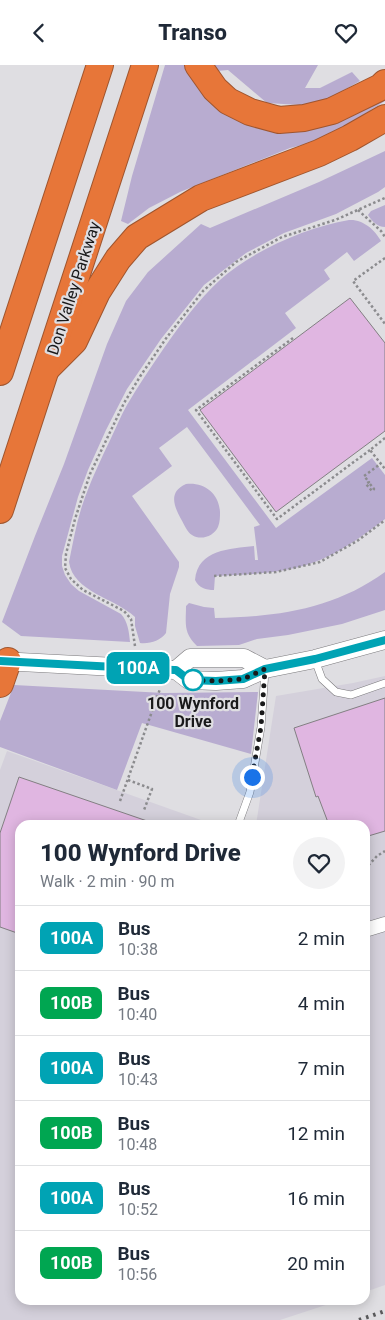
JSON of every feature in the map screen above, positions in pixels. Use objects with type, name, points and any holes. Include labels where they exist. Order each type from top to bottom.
[{"type":"highway","points":[[0,371],[100,65]]},
{"type":"highway","name":"Don Valley Parkway","points":[[0,510],[145,65]]},
{"type":"highway","points":[[198,65],[215,89],[228,101],[250,112],[279,120],[304,118],[332,111],[381,87],[385,83]]},
{"type":"highway","points":[[46,370],[74,341],[97,292],[118,259],[137,237],[201,198],[319,153],[385,118]]},
{"type":"street","points":[[3,669],[176,670],[189,680],[243,679],[265,669],[315,659],[385,640]]},
{"type":"street","points":[[370,928],[385,923]]},
{"type":"lane","points":[[315,659],[322,679],[336,692],[351,695],[385,683]]},
{"type":"lane","points":[[240,820],[250,792],[261,727],[265,669]]},
{"type":"path","points":[[136,646],[130,619],[124,611],[83,590],[71,579],[65,568],[66,554],[75,519],[90,474],[124,403],[140,375],[203,291],[236,263],[282,237],[358,210],[385,197]]},
{"type":"path","points":[[358,210],[385,237]]},
{"type":"path","points":[[381,231],[385,229]]},
{"type":"path","points":[[385,258],[353,281],[385,324]]},
{"type":"path","points":[[293,338],[196,410],[277,519],[385,439]]},
{"type":"path","points":[[370,450],[385,469]]},
{"type":"path","points":[[370,484],[374,489],[372,491],[366,484],[369,482],[364,476],[379,465]]},
{"type":"path","points":[[214,576],[276,572],[320,562],[358,541],[385,520]]},
{"type":"path","points":[[120,801],[160,689]]},
{"type":"path","points":[[128,780],[152,789],[144,810]]},
{"type":"path","points":[[370,864],[385,851]]},
{"type":"shaded area","points":[[165,65],[186,65],[212,104],[237,120],[255,126],[385,92],[385,101],[341,129],[314,142],[290,148],[180,192],[149,208],[128,224],[121,221],[132,176]]},
{"type":"shaded area","points":[[214,65],[318,65],[305,88],[320,88],[352,72],[360,81],[316,106],[267,103],[228,70],[217,71]]},
{"type":"shaded area","points":[[385,151],[385,187],[336,214],[284,233],[246,253],[204,285],[161,339],[127,389],[106,430],[78,497],[62,556],[62,566],[71,584],[79,591],[121,614],[127,624],[130,642],[21,636],[2,622],[64,464],[107,344],[126,301],[148,272],[201,224],[210,228],[319,182]]},
{"type":"shaded area","points":[[385,205],[385,227],[382,227],[377,225],[368,215],[371,211]]},
{"type":"shaded area","points":[[349,220],[364,223],[381,241],[354,261],[347,252],[324,270],[330,279],[285,313],[296,328],[188,410],[276,528],[372,458],[385,475],[385,519],[346,547],[307,565],[282,571],[215,576],[214,590],[203,588],[195,580],[197,570],[209,556],[235,548],[254,546],[255,560],[258,560],[254,527],[260,525],[187,427],[159,448],[172,466],[132,496],[179,562],[170,594],[166,633],[154,641],[140,643],[135,626],[135,617],[127,610],[86,588],[72,572],[69,562],[85,497],[123,413],[177,330],[197,304],[220,280],[248,259],[298,234]]},
{"type":"shaded area","points":[[186,484],[204,487],[214,494],[217,499],[220,512],[219,525],[214,533],[207,537],[199,538],[190,534],[176,509],[175,495],[180,487]]},
{"type":"shaded area","points":[[385,572],[385,610],[342,624],[257,639],[239,645],[197,646],[187,632],[186,606],[189,603],[214,608],[215,618],[283,613],[325,603],[346,595],[366,585]]},
{"type":"shaded area","points":[[385,676],[385,1285],[370,1290],[370,820],[257,820],[276,696]]},
{"type":"shaded area","points":[[14,685],[164,693],[258,692],[251,754],[142,723],[117,790],[0,747],[0,721]]},
{"type":"shaded area","points":[[7,751],[201,820],[15,820],[15,1305],[326,1305],[280,1320],[0,1320],[0,770]]},
{"type":"building","points":[[350,298],[385,343],[385,431],[276,512],[200,410]]},
{"type":"building","points":[[385,698],[385,831],[370,836],[370,820],[327,820],[318,796],[316,797],[294,728]]},
{"type":"building","points":[[19,777],[144,820],[15,820],[15,932],[0,927],[0,833]]},
{"type":"railway","points":[[359,1320],[385,1311]]},
{"type":"bus line","name":"100A","points":[[0,661],[176,670],[189,680],[216,681],[243,679],[265,669],[315,659],[385,640]]},
{"type":"place","name":"100 Wynford Drive","points":[[193,680]]},
{"type":"route","points":[[193,680],[189,680],[243,679],[265,669],[261,727],[252,777]]}]
